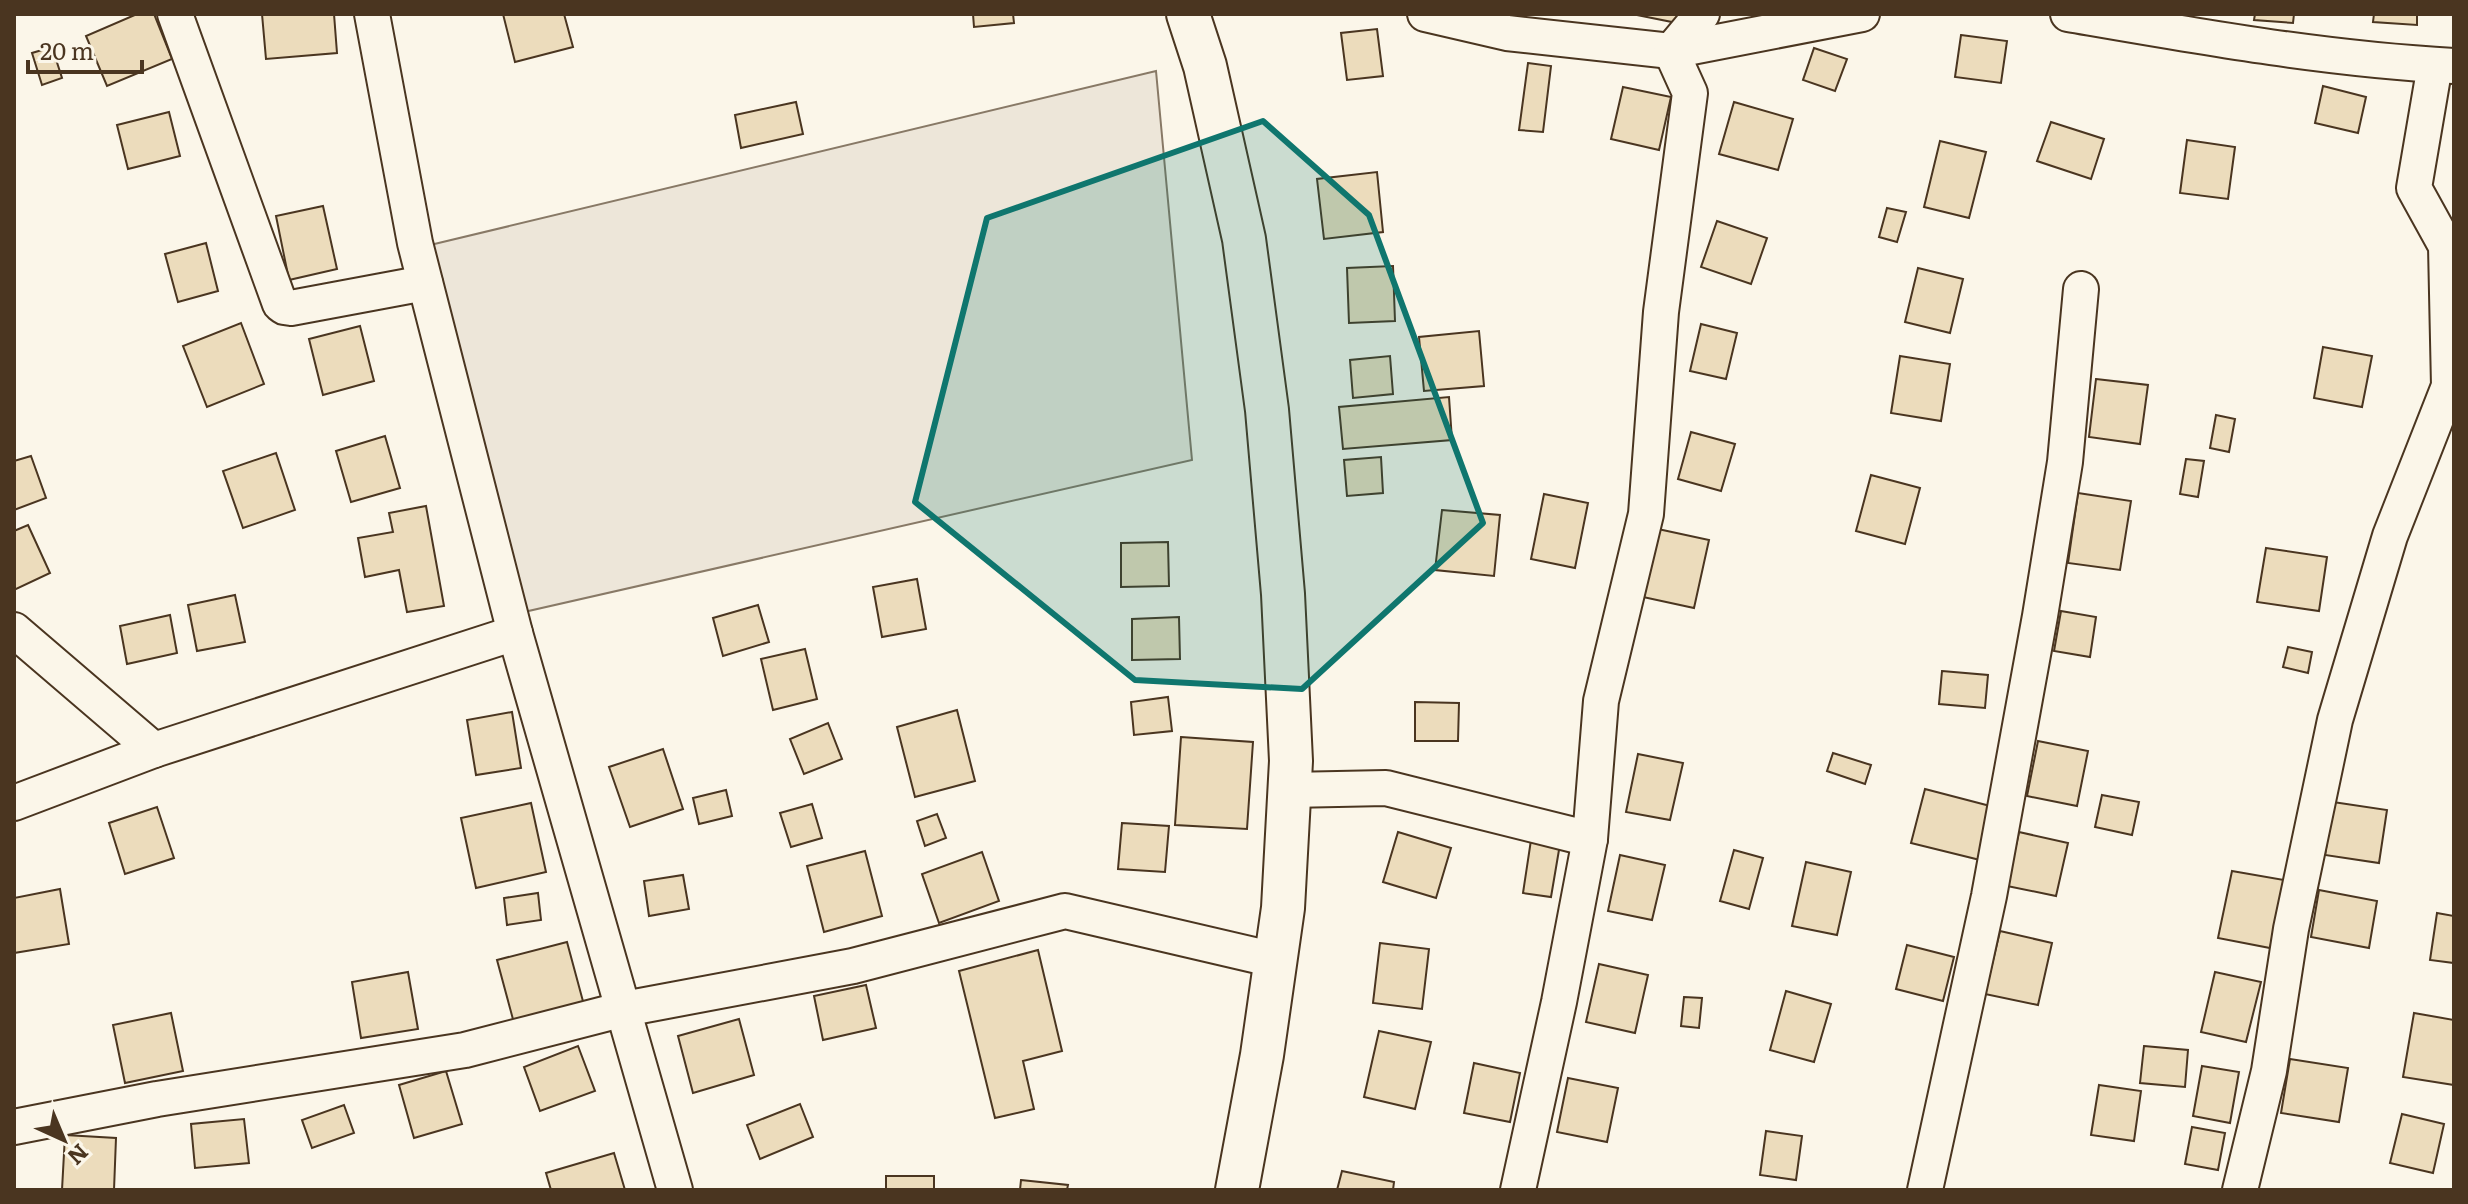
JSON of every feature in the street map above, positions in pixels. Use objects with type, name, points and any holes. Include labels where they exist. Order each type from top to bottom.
[{"type":"street","points":[[175,14],[280,304],[291,308],[425,283]]},
{"type":"street","points":[[372,14],[415,243],[515,633],[675,1190]]},
{"type":"street","points":[[1188,14],[1205,66],[1244,239],[1267,410],[1283,594],[1291,761],[1283,908],[1262,1055],[1237,1190]]},
{"type":"street","points":[[1425,14],[1507,33],[1671,51],[1862,14]]},
{"type":"street","points":[[1671,51],[1702,14]]},
{"type":"street","points":[[2068,14],[2208,38],[2394,63],[2445,65],[2414,188],[2446,246],[2449,386],[2390,536],[2335,720],[2291,929],[2269,1071],[2240,1190]]},
{"type":"street","points":[[1518,1190],[1590,839],[1601,701],[1646,514],[1661,312],[1690,93],[1671,51]]},
{"type":"street","points":[[1925,1190],[1989,896],[2040,616],[2065,462],[2081,289]]},
{"type":"street","points":[[14,630],[154,750]]},
{"type":"street","points":[[14,803],[154,750],[515,633]]},
{"type":"street","points":[[1289,790],[1386,788],[1590,839]]},
{"type":"street","points":[[14,1127],[157,1099],[465,1050],[624,1009],[853,966],[1065,911],[1275,960]]},
{"type":"highlighted area","points":[[1263,121],[1369,215],[1483,523],[1302,689],[1135,680],[915,502],[987,218]]},
{"type":"shaded area","points":[[1156,71],[1192,460],[524,612],[426,246]]},
{"type":"building","points":[[137,14],[154,14],[172,59],[107,86],[86,36]]},
{"type":"building","points":[[262,14],[334,14],[337,53],[266,59]]},
{"type":"building","points":[[503,14],[564,14],[573,47],[515,62]]},
{"type":"building","points":[[973,14],[1013,14],[1014,23],[974,27]]},
{"type":"building","points":[[1632,14],[1679,14],[1677,23]]},
{"type":"building","points":[[2255,14],[2294,14],[2293,23],[2254,20]]},
{"type":"building","points":[[2374,14],[2417,14],[2417,25],[2373,22]]},
{"type":"building","points":[[1377,29],[1383,76],[1347,80],[1341,33]]},
{"type":"building","points":[[1961,35],[2007,41],[2001,83],[1955,77]]},
{"type":"building","points":[[52,47],[62,78],[42,85],[32,53]]},
{"type":"building","points":[[1814,48],[1847,59],[1835,91],[1803,80]]},
{"type":"building","points":[[1528,63],[1551,66],[1543,132],[1519,130]]},
{"type":"building","points":[[2323,86],[2366,97],[2358,133],[2315,123]]},
{"type":"building","points":[[1623,87],[1671,97],[1659,150],[1611,139]]},
{"type":"building","points":[[796,102],[803,134],[741,148],[735,115]]},
{"type":"building","points":[[1734,102],[1793,119],[1778,170],[1719,154]]},
{"type":"building","points":[[169,112],[180,156],[128,169],[117,125]]},
{"type":"building","points":[[2051,122],[2104,139],[2091,179],[2037,161]]},
{"type":"building","points":[[2187,140],[2235,147],[2228,199],[2180,193]]},
{"type":"building","points":[[1940,141],[1986,152],[1969,218],[1924,207]]},
{"type":"building","points":[[1377,172],[1383,232],[1324,239],[1317,179]]},
{"type":"building","points":[[323,206],[337,269],[289,280],[276,216]]},
{"type":"building","points":[[1887,208],[1906,212],[1897,242],[1879,237]]},
{"type":"building","points":[[1717,221],[1767,238],[1751,284],[1701,267]]},
{"type":"building","points":[[206,243],[218,291],[178,302],[165,254]]},
{"type":"building","points":[[1393,266],[1395,321],[1349,323],[1347,268]]},
{"type":"building","points":[[1918,268],[1963,279],[1950,333],[1905,322]]},
{"type":"building","points":[[241,323],[264,384],[207,407],[183,346]]},
{"type":"building","points":[[1701,324],[1737,333],[1726,379],[1690,371]]},
{"type":"building","points":[[360,326],[374,381],[323,395],[309,339]]},
{"type":"building","points":[[1479,331],[1484,386],[1424,391],[1419,337]]},
{"type":"building","points":[[2323,347],[2372,356],[2362,407],[2314,398]]},
{"type":"building","points":[[1390,356],[1393,394],[1353,398],[1350,360]]},
{"type":"building","points":[[1900,356],[1950,364],[1941,421],[1891,413]]},
{"type":"building","points":[[2096,379],[2148,385],[2140,444],[2089,437]]},
{"type":"building","points":[[1449,397],[1452,440],[1343,449],[1339,407]]},
{"type":"building","points":[[2216,415],[2235,419],[2229,452],[2210,448]]},
{"type":"building","points":[[1691,432],[1735,444],[1721,491],[1678,479]]},
{"type":"building","points":[[385,436],[400,488],[351,502],[336,451]]},
{"type":"building","points":[[276,453],[295,510],[243,528],[223,471]]},
{"type":"building","points":[[31,456],[46,498],[14,510],[14,461]]},
{"type":"building","points":[[1381,457],[1383,493],[1347,496],[1344,460]]},
{"type":"building","points":[[2186,459],[2204,461],[2198,497],[2180,494]]},
{"type":"building","points":[[1871,475],[1920,488],[1905,544],[1856,531]]},
{"type":"building","points":[[2078,493],[2131,501],[2120,570],[2068,563]]},
{"type":"building","points":[[1544,494],[1588,503],[1575,568],[1531,559]]},
{"type":"building","points":[[426,506],[444,606],[407,612],[399,570],[365,577],[358,538],[393,532],[389,513]]},
{"type":"building","points":[[1442,510],[1500,515],[1494,576],[1435,570]]},
{"type":"building","points":[[28,525],[50,573],[14,590],[14,531]]},
{"type":"building","points":[[1658,529],[1709,540],[1694,608],[1643,597]]},
{"type":"building","points":[[1168,542],[1169,586],[1121,587],[1121,543]]},
{"type":"building","points":[[2266,548],[2327,557],[2319,611],[2257,602]]},
{"type":"building","points":[[917,579],[926,629],[882,637],[873,587]]},
{"type":"building","points":[[235,595],[245,642],[197,651],[188,605]]},
{"type":"building","points":[[758,605],[769,642],[723,656],[713,618]]},
{"type":"building","points":[[2061,611],[2096,617],[2090,657],[2054,651]]},
{"type":"building","points":[[170,615],[177,653],[127,664],[120,626]]},
{"type":"building","points":[[1179,617],[1180,659],[1132,660],[1132,619]]},
{"type":"building","points":[[2288,647],[2312,652],[2308,673],[2283,667]]},
{"type":"building","points":[[805,649],[817,699],[773,710],[761,659]]},
{"type":"building","points":[[1942,671],[1988,675],[1985,708],[1939,704]]},
{"type":"building","points":[[1168,697],[1172,731],[1134,735],[1131,702]]},
{"type":"building","points":[[1415,702],[1459,703],[1458,741],[1415,741]]},
{"type":"building","points":[[957,710],[975,781],[915,797],[897,727]]},
{"type":"building","points":[[512,712],[521,768],[476,775],[467,720]]},
{"type":"building","points":[[828,723],[842,759],[804,774],[790,739]]},
{"type":"building","points":[[1181,737],[1253,742],[1247,829],[1175,825]]},
{"type":"building","points":[[2038,741],[2088,751],[2077,806],[2027,796]]},
{"type":"building","points":[[663,749],[683,809],[630,827],[609,767]]},
{"type":"building","points":[[1833,753],[1871,765],[1865,784],[1827,771]]},
{"type":"building","points":[[1638,754],[1683,763],[1670,820],[1626,812]]},
{"type":"building","points":[[1925,789],[1994,807],[1980,860],[1911,843]]},
{"type":"building","points":[[726,790],[732,816],[699,824],[693,798]]},
{"type":"building","points":[[2102,795],[2139,802],[2132,835],[2095,827]]},
{"type":"building","points":[[2333,802],[2387,810],[2379,863],[2325,855]]},
{"type":"building","points":[[531,803],[546,872],[476,888],[461,818]]},
{"type":"building","points":[[812,804],[822,838],[791,847],[780,813]]},
{"type":"building","points":[[157,807],[174,858],[125,874],[109,823]]},
{"type":"building","points":[[937,814],[946,838],[925,846],[917,821]]},
{"type":"building","points":[[1122,823],[1169,826],[1165,872],[1118,869]]},
{"type":"building","points":[[1398,832],[1451,848],[1436,898],[1383,882]]},
{"type":"building","points":[[2019,832],[2068,843],[2056,896],[2007,886]]},
{"type":"building","points":[[1531,840],[1560,844],[1551,897],[1523,893]]},
{"type":"building","points":[[1734,850],[1763,858],[1749,909],[1720,901]]},
{"type":"building","points":[[865,851],[882,916],[824,932],[807,866]]},
{"type":"building","points":[[982,852],[999,901],[939,923],[922,874]]},
{"type":"building","points":[[1620,855],[1665,865],[1652,920],[1608,911]]},
{"type":"building","points":[[1806,862],[1851,872],[1837,935],[1792,926]]},
{"type":"building","points":[[2232,871],[2284,880],[2270,948],[2218,938]]},
{"type":"building","points":[[683,875],[689,909],[649,916],[644,881]]},
{"type":"building","points":[[60,889],[69,944],[14,953],[14,898]]},
{"type":"building","points":[[2319,890],[2377,901],[2369,948],[2311,937]]},
{"type":"building","points":[[538,893],[541,920],[507,925],[504,898]]},
{"type":"building","points":[[2437,913],[2454,916],[2454,963],[2430,960]]},
{"type":"building","points":[[2000,931],[2052,943],[2038,1005],[1985,994]]},
{"type":"building","points":[[567,942],[584,1005],[514,1023],[497,960]]},
{"type":"building","points":[[1380,943],[1429,949],[1422,1009],[1373,1003]]},
{"type":"building","points":[[1907,945],[1954,957],[1943,1001],[1896,989]]},
{"type":"building","points":[[1038,950],[1062,1051],[1023,1061],[1034,1109],[995,1118],[959,971]]},
{"type":"building","points":[[1599,964],[1648,975],[1635,1033],[1586,1022]]},
{"type":"building","points":[[408,972],[418,1029],[361,1038],[352,982]]},
{"type":"building","points":[[2215,972],[2261,982],[2246,1042],[2201,1032]]},
{"type":"building","points":[[866,985],[876,1028],[823,1040],[814,996]]},
{"type":"building","points":[[1786,991],[1831,1004],[1814,1062],[1770,1050]]},
{"type":"building","points":[[1684,997],[1702,998],[1699,1028],[1681,1026]]},
{"type":"building","points":[[171,1013],[183,1071],[125,1083],[113,1025]]},
{"type":"building","points":[[2414,1013],[2454,1020],[2454,1085],[2403,1077]]},
{"type":"building","points":[[739,1019],[754,1075],[693,1093],[678,1036]]},
{"type":"building","points":[[1379,1031],[1431,1042],[1415,1109],[1364,1097]]},
{"type":"building","points":[[578,1046],[595,1091],[540,1111],[524,1067]]},
{"type":"building","points":[[2144,1046],[2188,1050],[2185,1087],[2140,1083]]},
{"type":"building","points":[[2290,1059],[2348,1068],[2339,1122],[2281,1113]]},
{"type":"building","points":[[1474,1063],[1520,1073],[1510,1122],[1464,1113]]},
{"type":"building","points":[[2202,1066],[2239,1072],[2230,1123],[2193,1116]]},
{"type":"building","points":[[446,1071],[462,1124],[414,1138],[399,1085]]},
{"type":"building","points":[[1568,1078],[1618,1088],[1607,1142],[1557,1132]]},
{"type":"building","points":[[2099,1085],[2141,1091],[2134,1141],[2091,1135]]},
{"type":"building","points":[[800,1104],[813,1137],[760,1159],[747,1125]]},
{"type":"building","points":[[344,1105],[354,1133],[312,1148],[302,1120]]},
{"type":"building","points":[[2402,1114],[2444,1124],[2433,1173],[2390,1163]]},
{"type":"building","points":[[244,1119],[249,1163],[195,1168],[191,1124]]},
{"type":"building","points":[[2192,1127],[2225,1133],[2218,1170],[2185,1164]]},
{"type":"building","points":[[1766,1131],[1802,1136],[1796,1180],[1760,1175]]},
{"type":"building","points":[[65,1135],[116,1138],[114,1190],[62,1190]]},
{"type":"building","points":[[614,1153],[625,1190],[551,1190],[546,1173]]},
{"type":"building","points":[[1342,1171],[1394,1182],[1393,1190],[1337,1190]]},
{"type":"building","points":[[886,1176],[934,1176],[934,1190],[886,1190]]},
{"type":"building","points":[[1021,1180],[1068,1185],[1067,1190],[1020,1190]]}]
